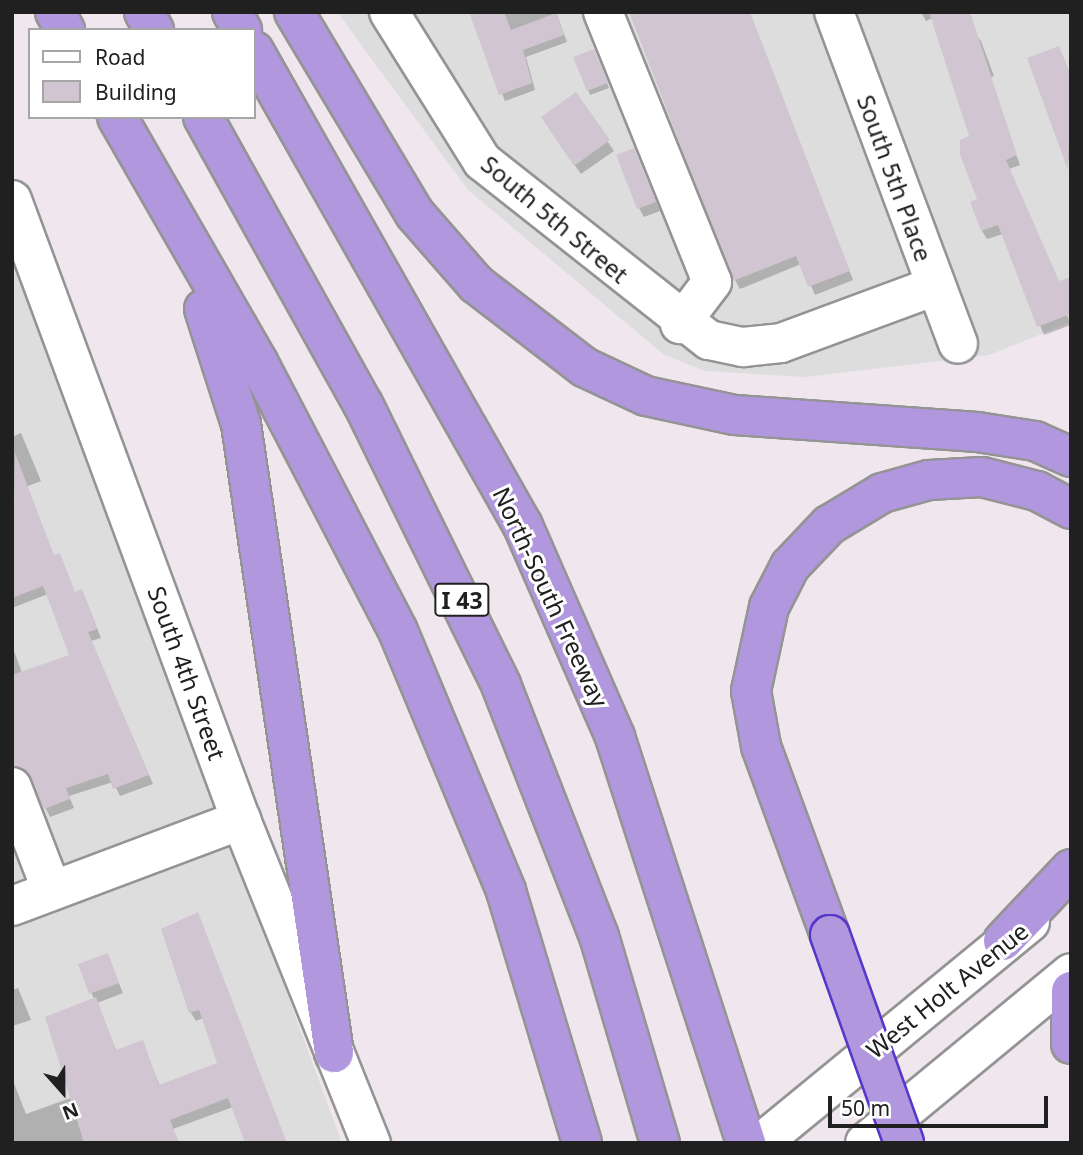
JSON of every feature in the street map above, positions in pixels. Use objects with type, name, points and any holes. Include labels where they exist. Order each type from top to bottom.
[{"type":"highway","points":[[55,12],[64,28]]},
{"type":"highway","points":[[144,12],[153,28]]},
{"type":"highway","points":[[232,12],[241,28]]},
{"type":"highway","points":[[294,12],[415,214],[476,284],[584,367],[646,396],[735,415],[977,432],[1035,442],[1071,457]]},
{"type":"highway","name":"North-South Freeway","points":[[256,55],[523,526],[615,737],[713,1026],[746,1143]]},
{"type":"highway","points":[[118,119],[258,362],[398,631],[506,891],[582,1143]]},
{"type":"highway","name":"I 43","points":[[204,119],[363,404],[495,673],[550,799],[657,1128]]},
{"type":"highway","points":[[142,158],[224,355],[241,424],[334,1053]]},
{"type":"highway","points":[[904,1143],[761,746],[751,691],[762,629],[790,566],[829,525],[882,493],[929,480],[982,477],[1037,491],[1071,509]]},
{"type":"highway","points":[[1003,942],[1071,869]]},
{"type":"highway","points":[[1071,991],[1071,1044]]},
{"type":"street","name":"South 5th Street","points":[[389,12],[482,161],[680,324],[709,341],[743,347],[781,343],[935,286]]},
{"type":"street","points":[[603,12],[712,282],[680,324]]},
{"type":"street","name":"South 5th Place","points":[[834,12],[958,344]]},
{"type":"street","name":"South 4th Street","points":[[12,200],[241,820],[371,1143]]},
{"type":"street","points":[[12,787],[52,891]]},
{"type":"street","points":[[12,906],[241,820]]},
{"type":"street","name":"West Holt Avenue","points":[[761,1143],[1003,942],[1071,892]]},
{"type":"street","points":[[865,1143],[1071,973]]},
{"type":"shaded area","points":[[337,12],[1071,12],[1071,322],[989,355],[806,377],[705,371],[663,354],[468,190]]},
{"type":"shaded area","points":[[12,256],[240,866],[342,1143],[12,1143]]},
{"type":"building","points":[[469,12],[504,12],[511,30],[556,13],[564,35],[523,50],[532,83],[499,95]]},
{"type":"building","points":[[629,12],[750,12],[850,271],[808,287],[796,256],[733,281]]},
{"type":"building","points":[[929,12],[970,12],[1017,155],[1006,160],[1059,281],[1071,277],[1071,314],[1037,327],[998,225],[981,231],[970,202],[977,199],[960,155],[960,140],[969,136]]},
{"type":"building","points":[[1059,46],[1071,78],[1068,170],[1027,58]]},
{"type":"building","points":[[594,49],[608,83],[587,91],[573,57]]},
{"type":"building","points":[[576,92],[610,140],[574,166],[541,117]]},
{"type":"building","points":[[634,148],[656,202],[637,209],[616,155]]},
{"type":"building","points":[[15,453],[54,555],[60,553],[75,592],[82,589],[97,629],[88,632],[149,775],[113,789],[108,774],[66,788],[70,799],[44,809],[26,770],[12,766],[12,675],[69,655],[43,586],[12,598]]},
{"type":"building","points":[[198,912],[287,1143],[245,1143],[228,1098],[170,1120],[179,1143],[84,1143],[45,1017],[96,997],[116,1050],[143,1040],[159,1085],[217,1063],[199,1010],[189,1013],[161,929]]},
{"type":"building","points":[[108,953],[119,983],[89,994],[78,964]]}]
